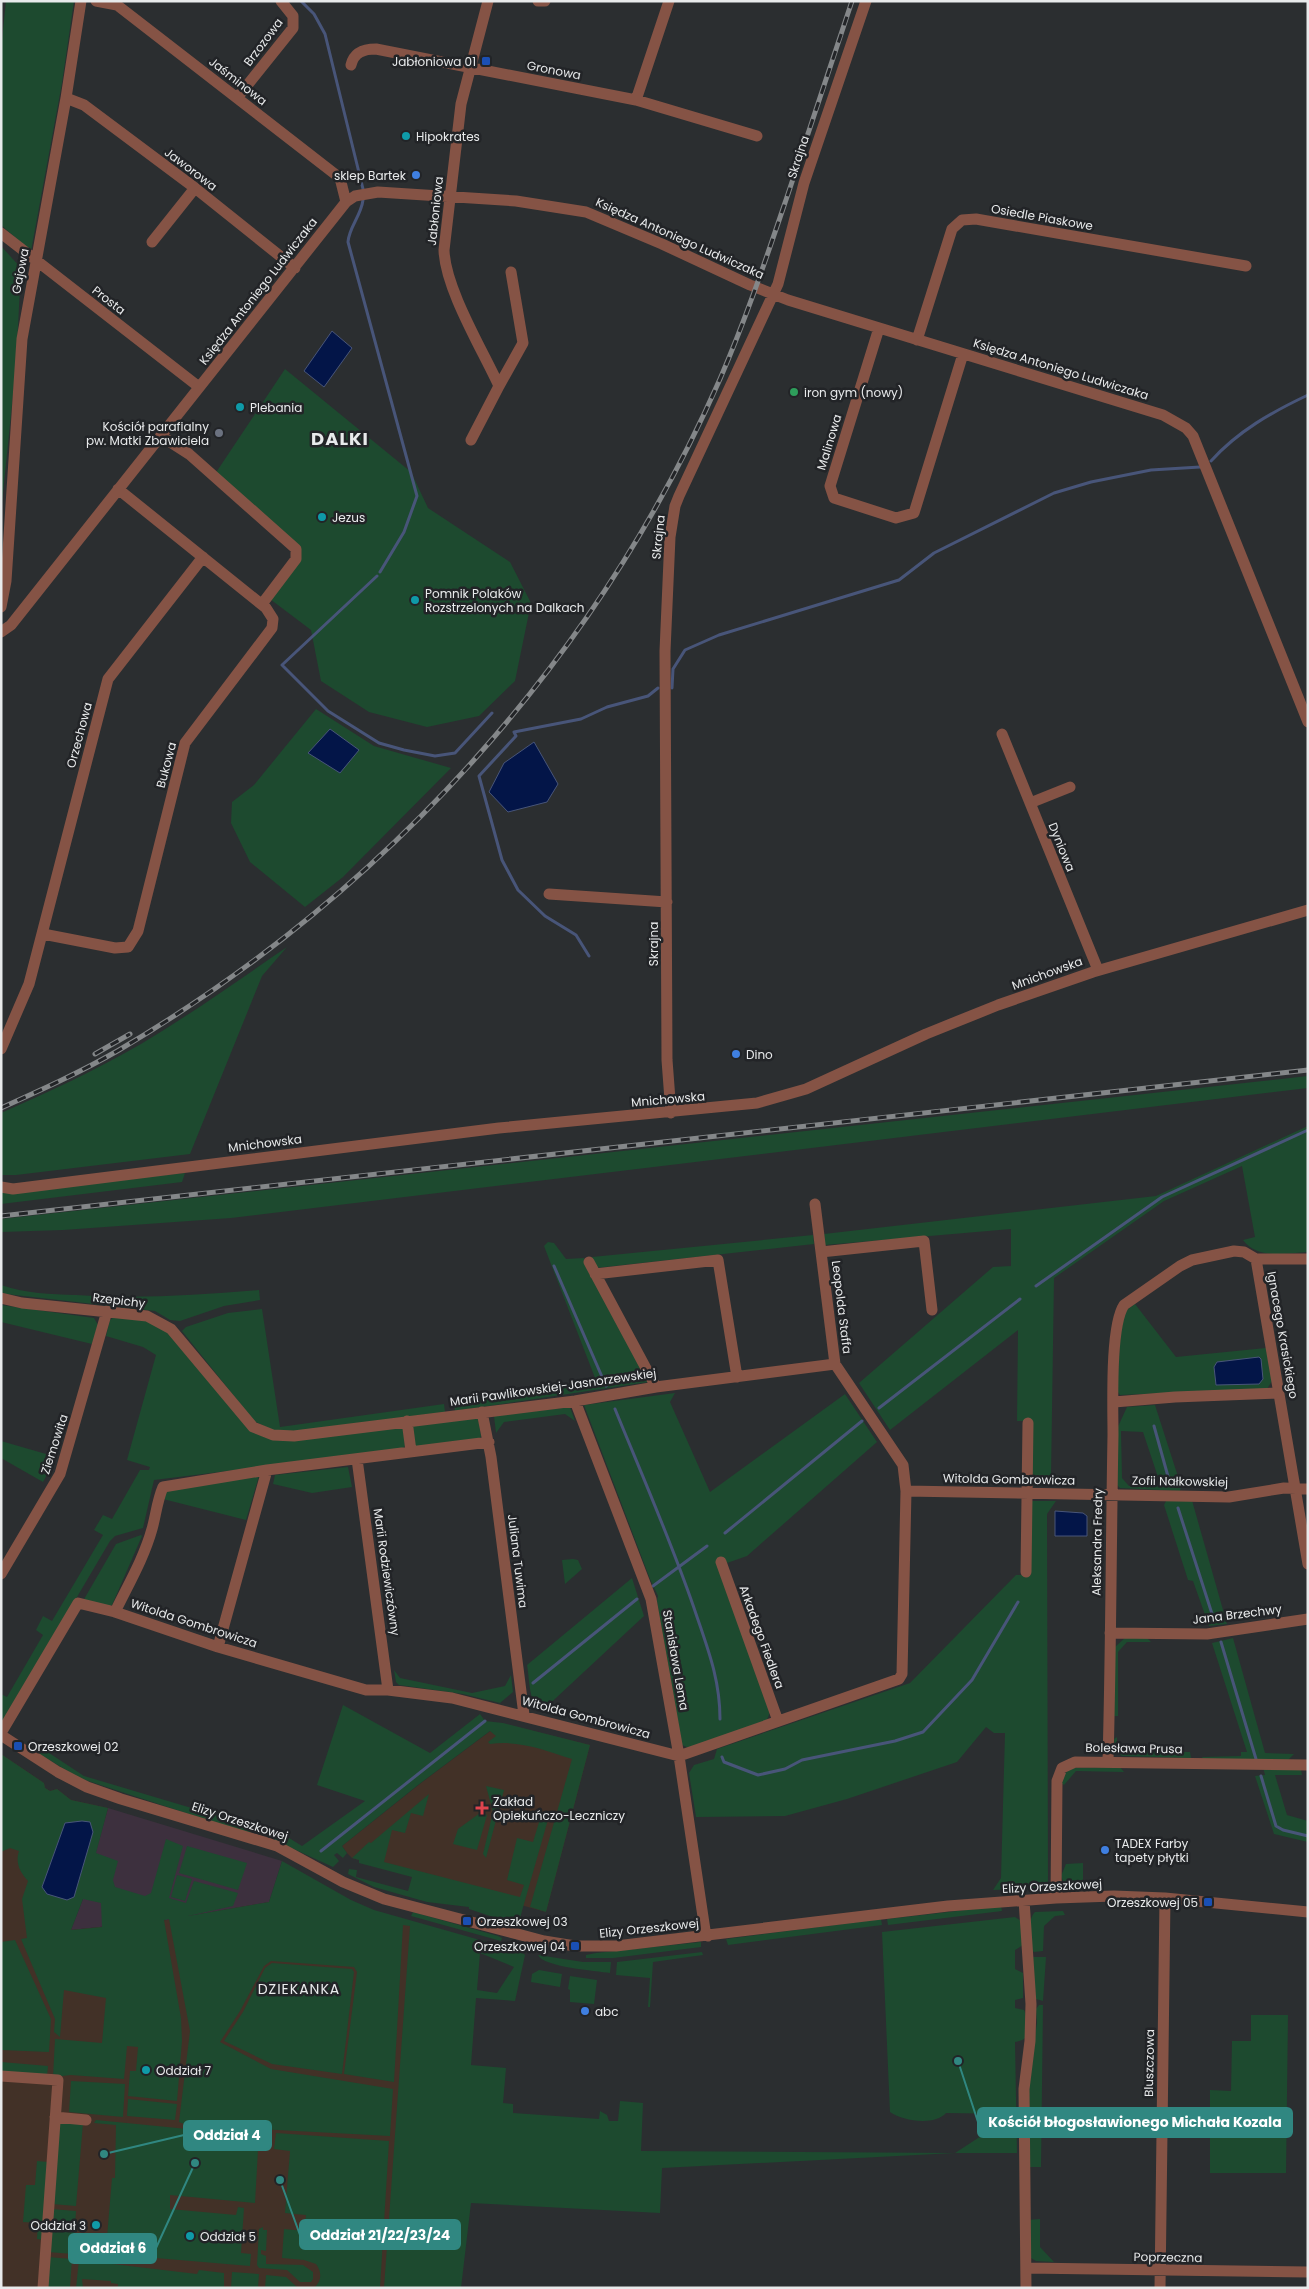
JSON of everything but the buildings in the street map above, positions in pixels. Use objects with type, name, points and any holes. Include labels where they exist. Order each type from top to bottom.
[{"type":"street","name":"Gajowa","points":[[1,607],[6,581],[22,339],[66,98],[81,1]]},
{"type":"street","name":"Jaśminowa","points":[[96,1],[118,5],[340,178],[350,199]]},
{"type":"street","name":"Brzozowa","points":[[237,98],[293,28],[294,16],[281,1]]},
{"type":"street","name":"Jabłoniowa","points":[[488,1],[460,104],[444,250],[448,275],[499,386]]},
{"type":"street","points":[[538,1],[545,1]]},
{"type":"street","points":[[636,100],[669,1]]},
{"type":"street","name":"Skrajna","points":[[671,1112],[667,1060],[665,652],[672,523],[680,496],[774,294],[804,183],[866,1]]},
{"type":"street","name":"Gronowa","points":[[351,65],[352,59],[362,51],[376,49],[636,100],[757,136]]},
{"type":"street","name":"Jaworowa","points":[[66,98],[84,105],[194,188],[295,268]]},
{"type":"street","points":[[152,242],[194,188]]},
{"type":"street","name":"Księdza Antoniego Ludwiczaka","points":[[1,632],[11,624],[350,199],[371,193],[449,195],[516,201],[586,212],[774,294],[1163,415],[1186,428],[1193,436],[1308,722]]},
{"type":"street","name":"Osiedle Piaskowe","points":[[917,340],[952,229],[962,220],[976,219],[1246,266]]},
{"type":"street","name":"Prosta","points":[[2,234],[199,387]]},
{"type":"street","points":[[472,440],[523,343],[511,272]]},
{"type":"street","name":"Malinowa","points":[[879,328],[830,486],[834,498],[896,518],[914,513],[963,354]]},
{"type":"street","points":[[161,436],[189,454],[296,549],[296,559],[262,604]]},
{"type":"street","points":[[118,489],[203,557]]},
{"type":"street","name":"Bukowa","points":[[43,934],[115,948],[128,946],[138,931],[186,743],[272,628],[273,619],[262,604],[203,557]]},
{"type":"street","name":"Orzechowa","points":[[1,1049],[29,984],[108,679],[203,557]]},
{"type":"street","name":"Dyniowa","points":[[1002,734],[1098,970]]},
{"type":"street","points":[[1030,803],[1070,787]]},
{"type":"street","points":[[549,894],[667,902]]},
{"type":"street","name":"Mnichowska","points":[[1,1188],[23,1188],[498,1128],[757,1103],[806,1089],[926,1034],[998,1005],[1098,970],[1308,910]]},
{"type":"street","name":"Leopolda Staffa","points":[[815,1204],[835,1364]]},
{"type":"street","name":"Leopolda Staffa","points":[[822,1252],[924,1241],[932,1310]]},
{"type":"street","name":"Aleksandra Fredry","points":[[1108,1761],[1116,1324],[1124,1305],[1186,1262],[1234,1251],[1244,1252],[1256,1259]]},
{"type":"street","points":[[1256,1259],[1308,1259]]},
{"type":"street","name":"Ignacego Krasickiego","points":[[1256,1259],[1308,1564]]},
{"type":"street","points":[[595,1274],[718,1260],[737,1377]]},
{"type":"street","points":[[589,1262],[656,1387]]},
{"type":"street","name":"Rzepichy","points":[[1,1298],[147,1316],[171,1329],[253,1427],[274,1435]]},
{"type":"street","name":"Ziemowita","points":[[1,1574],[60,1474],[107,1311]]},
{"type":"street","points":[[679,1756],[899,1680],[902,1674],[906,1491],[903,1465],[835,1364]]},
{"type":"street","name":"Marii Pawlikowskiej-Jasnorzewskiej","points":[[274,1435],[294,1436],[575,1401],[656,1387],[835,1364]]},
{"type":"street","points":[[1114,1402],[1175,1397],[1278,1393]]},
{"type":"street","name":"Stanisława Lema","points":[[575,1401],[651,1599],[679,1756],[705,1930],[708,1936]]},
{"type":"street","name":"Juliana Tuwima","points":[[482,1412],[488,1442],[524,1715]]},
{"type":"street","points":[[407,1421],[411,1451]]},
{"type":"street","points":[[1026,1572],[1028,1423]]},
{"type":"street","points":[[115,1612],[140,1560],[152,1529],[158,1498],[163,1487],[267,1470],[488,1442]]},
{"type":"street","name":"Marii Rodziewiczówny","points":[[358,1459],[388,1690]]},
{"type":"street","points":[[218,1647],[267,1470]]},
{"type":"street","name":"Zofii Nałkowskiej","points":[[1112,1494],[1229,1496],[1295,1488],[1308,1489]]},
{"type":"street","name":"Witolda Gombrowicza","points":[[906,1491],[1112,1494]]},
{"type":"street","name":"Arkadego Fiedlera","points":[[721,1562],[778,1721]]},
{"type":"street","name":"Witolda Gombrowicza","points":[[1,1734],[78,1602],[115,1612],[218,1647],[366,1690],[388,1690],[452,1698],[679,1756]]},
{"type":"street","name":"Jana Brzechwy","points":[[1110,1633],[1207,1634],[1308,1620]]},
{"type":"street","name":"Elizy Orzeszkowej","points":[[1,1734],[58,1772],[87,1787],[277,1846],[343,1882],[384,1899],[535,1939],[575,1946],[616,1946],[948,1906],[1056,1898],[1114,1896],[1165,1898],[1308,1912]]},
{"type":"street","name":"Bolesława Prusa","points":[[1056,1898],[1056,1781],[1059,1772],[1065,1765],[1075,1762],[1108,1761],[1308,1765]]},
{"type":"street","name":"Bluszczowa","points":[[1160,2288],[1165,1898]]},
{"type":"street","points":[[1024,1900],[1031,2004],[1030,2041],[1024,2089],[1026,2288]]},
{"type":"street","points":[[1,2076],[58,2080],[43,2288]]},
{"type":"street","points":[[55,2117],[86,2120]]},
{"type":"street","name":"Poprzeczna","points":[[1027,2268],[1308,2272]]},
{"type":"shaded area","points":[[332,331],[352,348],[324,387],[304,371]]},
{"type":"shaded area","points":[[330,729],[359,750],[340,773],[308,753]]},
{"type":"shaded area","points":[[534,742],[558,784],[547,802],[508,812],[489,792],[504,763]]},
{"type":"shaded area","points":[[1259,1357],[1261,1359],[1263,1379],[1259,1384],[1216,1385],[1214,1367],[1217,1362]]},
{"type":"shaded area","points":[[1055,1511],[1083,1513],[1087,1516],[1087,1536],[1055,1536]]},
{"type":"shaded area","name":"Zakład Opiekuńczo-Leczniczy","points":[[501,1723],[590,1745],[546,1912],[352,1858],[347,1853],[342,1846]]},
{"type":"shaded area","points":[[1,1754],[44,1783],[45,1788],[50,1791],[57,1789],[71,1800],[108,1808],[71,1930],[167,1920],[269,1902],[310,1900],[480,1943],[453,2288],[1,2288]]},
{"type":"shaded area","points":[[108,1808],[282,1861],[269,1902],[167,1920],[71,1930],[83,1899]]},
{"type":"shaded area","points":[[90,1822],[93,1832],[74,1897],[67,1900],[47,1894],[42,1887],[65,1823]]},
{"type":"green space","points":[[6,1],[74,1],[62,83],[31,251],[1,225],[1,49]]},
{"type":"green space","points":[[1,246],[21,268],[16,365],[1,513]]},
{"type":"green space","points":[[285,369],[411,472],[428,508],[510,562],[531,603],[515,681],[479,716],[427,727],[369,712],[321,681],[311,630],[266,596],[297,555],[213,477]]},
{"type":"green space","points":[[316,709],[374,746],[451,768],[343,877],[305,907],[250,862],[231,823],[232,802],[254,785]]},
{"type":"green space","points":[[287,947],[262,976],[190,1154],[16,1175],[1,1175],[1,1113],[107,1063],[141,1044],[197,1009]]},
{"type":"green space","points":[[1308,1076],[1308,1088],[231,1218],[63,1230],[1,1232],[1,1219]]},
{"type":"green space","points":[[1308,1126],[1308,1252],[1264,1253],[1249,1246],[1243,1240],[1255,1237],[1242,1166],[1164,1201],[1054,1278],[1051,1476],[1058,1486],[1030,1485],[1031,1421],[1017,1421],[1018,1330],[890,1430],[859,1383],[993,1267],[1011,1266],[1011,1229],[825,1245],[824,1234],[1156,1196]]},
{"type":"green space","points":[[185,1173],[182,1182],[1,1204],[1,1192]]},
{"type":"green space","points":[[813,1235],[814,1244],[596,1268],[592,1257]]},
{"type":"green space","points":[[548,1242],[554,1243],[566,1259],[584,1258],[584,1262],[648,1382],[455,1411],[454,1403],[597,1383],[544,1246]]},
{"type":"green space","points":[[1,1285],[38,1293],[122,1297],[259,1290],[260,1300],[224,1306],[180,1321],[170,1320],[155,1311],[6,1294],[1,1292]]},
{"type":"green space","points":[[1135,1304],[1176,1357],[1266,1348],[1272,1381],[1267,1389],[1120,1395],[1117,1391],[1121,1323],[1125,1311]]},
{"type":"green space","points":[[1,1305],[94,1318],[98,1325],[92,1344],[1,1322]]},
{"type":"green space","points":[[262,1309],[280,1427],[444,1404],[445,1412],[296,1432],[276,1432],[254,1421],[182,1331],[186,1327],[228,1313]]},
{"type":"green space","points":[[114,1317],[147,1321],[168,1332],[222,1394],[274,1440],[403,1425],[405,1446],[401,1450],[154,1480],[143,1528],[115,1536],[110,1541],[1,1726],[1,1694],[7,1697],[43,1635],[36,1630],[43,1616],[52,1621],[103,1535],[94,1530],[103,1515],[112,1519],[140,1470],[149,1470],[150,1467],[127,1460],[156,1355],[143,1347],[106,1336],[110,1320]]},
{"type":"green space","points":[[675,1393],[670,1402],[710,1492],[845,1394],[877,1442],[747,1556],[727,1563],[725,1559],[770,1712],[767,1720],[689,1748],[682,1745],[657,1601],[658,1596],[584,1405]]},
{"type":"green space","points":[[1155,1405],[1181,1486],[1180,1491],[1120,1488],[1117,1485],[1116,1431],[1127,1407]],"holes":[[[1121,1431],[1143,1432],[1161,1486],[1129,1486],[1122,1478]]]},
{"type":"green space","points":[[570,1407],[575,1421],[565,1414],[504,1422],[496,1433],[494,1416]]},
{"type":"green space","points":[[478,1416],[481,1436],[479,1440],[418,1448],[414,1444],[412,1424]]},
{"type":"green space","points":[[1,1441],[53,1456],[50,1469],[43,1482],[1,1458]]},
{"type":"green space","points":[[348,1467],[352,1487],[312,1493],[273,1484],[275,1475]]},
{"type":"green space","points":[[259,1476],[246,1520],[163,1499],[166,1488]]},
{"type":"green space","points":[[1192,1500],[1227,1624],[1209,1626],[1193,1581],[1188,1580],[1164,1505],[1166,1501]]},
{"type":"green space","points":[[1031,1501],[1056,1501],[1047,1514],[1048,1882],[1041,1888],[993,1890],[1001,1878],[1005,1733],[994,1733],[986,1727],[957,1762],[847,1799],[785,1816],[696,1817],[689,1773],[694,1765],[714,1759],[717,1749],[910,1683],[1016,1575],[1031,1575]]},
{"type":"green space","points":[[141,1535],[112,1605],[106,1608],[83,1601],[116,1544]]},
{"type":"green space","points":[[562,1560],[578,1560],[582,1569],[565,1584]]},
{"type":"green space","points":[[632,1578],[644,1616],[542,1711],[534,1703],[530,1691],[527,1665]]},
{"type":"green space","points":[[1125,1638],[1147,1638],[1151,1642],[1127,1642],[1118,1652],[1118,1716],[1114,1716],[1115,1647]]},
{"type":"green space","points":[[1233,1638],[1265,1753],[1294,1754],[1288,1760],[1203,1759],[1202,1757],[1241,1756],[1241,1752],[1247,1752],[1212,1643]]},
{"type":"green space","points":[[394,1670],[400,1678],[472,1693],[505,1686],[511,1675],[513,1692],[500,1703],[463,1694],[399,1685],[396,1682]]},
{"type":"green space","points":[[343,1705],[430,1753],[480,1714],[485,1721],[503,1723],[590,1745],[546,1912],[530,1907],[572,1759],[541,1749],[511,1743],[490,1744],[488,1742],[496,1736],[490,1731],[418,1785],[342,1846],[347,1853],[343,1858],[337,1853],[334,1855],[339,1861],[333,1867],[274,1840],[272,1835],[273,1828],[302,1846],[365,1801],[317,1785]]},
{"type":"green space","points":[[1117,1737],[1117,1745],[1124,1751],[1190,1752],[1191,1758],[1122,1756],[1115,1750],[1114,1739]]},
{"type":"green space","points":[[40,1747],[84,1776],[252,1826],[250,1834],[79,1778],[38,1753]]},
{"type":"green space","points":[[1,1754],[44,1783],[45,1788],[50,1791],[57,1789],[71,1800],[108,1808],[96,1853],[118,1861],[113,1880],[115,1887],[145,1896],[151,1893],[166,1839],[183,1846],[169,1898],[186,1903],[194,1881],[238,1893],[233,1906],[188,1916],[269,1902],[282,1861],[351,1900],[374,1910],[522,1952],[525,1955],[515,2001],[476,1998],[471,2065],[506,2068],[503,2103],[513,2104],[513,2113],[599,2119],[600,2111],[607,2115],[609,2121],[618,2121],[620,2101],[643,2103],[641,2151],[955,2153],[662,2168],[660,2213],[471,2203],[461,2288],[384,2288],[410,1926],[403,1925],[394,2082],[344,2074],[357,1972],[354,1967],[271,1961],[264,1966],[240,2011],[220,2042],[271,2069],[393,2089],[390,2136],[187,2125],[179,2122],[190,2031],[169,1919],[164,1920],[181,2018],[182,2041],[177,2101],[128,2096],[130,2071],[136,2071],[138,2047],[127,2046],[124,2079],[71,2075],[53,2077],[55,2039],[102,2043],[106,1998],[64,1990],[60,2037],[54,2032],[55,2019],[21,1939],[27,1938],[22,1899],[28,1881],[19,1867],[19,1851],[10,1848],[1,1852]],"holes":[[[83,1899],[101,1903],[102,1927],[71,1930]],[[480,1953],[514,1967],[497,1993],[477,1990]]]},
{"type":"green space","points":[[1120,1767],[1124,1772],[1076,1771],[1064,1785],[1061,1783],[1062,1777],[1070,1768]]},
{"type":"green space","points":[[1263,1767],[1301,1770],[1302,1775],[1275,1775],[1287,1815],[1308,1821],[1308,1842],[1274,1834],[1255,1776],[1265,1775]]},
{"type":"green space","points":[[486,1786],[504,1790],[486,1858],[483,1854],[493,1812]]},
{"type":"green space","points":[[429,1794],[423,1816],[411,1813],[405,1833],[392,1830],[384,1862],[520,1897],[524,1885],[507,1880],[517,1838],[533,1842],[540,1819],[530,1816],[532,1811],[549,1816],[518,1925],[469,1909],[469,1907],[427,1902],[374,1887],[348,1874],[349,1869],[357,1870],[356,1877],[408,1891],[412,1877],[359,1863],[359,1860],[352,1858]]},
{"type":"green space","points":[[480,1813],[487,1815],[477,1850],[453,1844],[458,1829]]},
{"type":"green space","points":[[187,1846],[247,1863],[238,1890],[179,1873]]},
{"type":"green space","points":[[1083,1863],[1083,1885],[1065,1886],[1061,1876],[1066,1864]]},
{"type":"green space","points":[[177,1875],[192,1879],[185,1901],[171,1897]]},
{"type":"green space","points":[[1001,1906],[1002,1911],[888,1925],[887,1919]]},
{"type":"green space","points":[[1063,1911],[1065,1915],[1055,1916],[1044,1926],[1043,1951],[1034,1952],[1030,1949],[1029,1935],[1032,1915],[1035,1912]]},
{"type":"green space","points":[[413,1912],[502,1938],[501,1941],[411,1916]]},
{"type":"green space","points":[[1015,1917],[1023,1922],[1023,1945],[1015,1950],[1015,1969],[1023,1973],[1023,1998],[1015,2000],[1015,2008],[1024,2010],[1027,2026],[1025,2037],[1015,2042],[1017,2153],[955,2153],[1015,2114],[946,2113],[934,2120],[918,2121],[902,2118],[890,2112],[882,1932]]},
{"type":"green space","points":[[881,1919],[882,1925],[728,1945],[726,1939]]},
{"type":"green space","points":[[15,1940],[51,2019],[49,2052],[1,2050],[1,1942]]},
{"type":"green space","points":[[701,1942],[701,1947],[613,1958],[586,1958],[586,1955],[596,1953]]},
{"type":"green space","points":[[702,1952],[703,1955],[653,1962],[650,2007],[648,2007],[650,1978],[616,1975],[617,1962]]},
{"type":"green space","points":[[538,1955],[583,1962],[611,1962],[610,1973],[582,1970],[549,1963]]},
{"type":"green space","points":[[1032,1957],[1046,1957],[1043,2001],[1036,1999]]},
{"type":"green space","points":[[272,1963],[352,1969],[354,1972],[342,2074],[272,2064],[224,2041],[243,2012],[265,1968]]},
{"type":"green space","points":[[539,1970],[562,1974],[560,1987],[531,1982],[532,1974]]},
{"type":"green space","points":[[570,1976],[597,1980],[594,2004],[570,2002],[570,1990],[568,1989]]},
{"type":"green space","points":[[1039,2005],[1043,2005],[1041,2167],[1028,2167],[1027,2091],[1037,2023],[1036,2009]]},
{"type":"green space","points":[[1251,2015],[1288,2015],[1286,2173],[1210,2173],[1210,2090],[1231,2091],[1232,2041],[1251,2041]]},
{"type":"green space","points":[[1,2062],[48,2066],[47,2076],[1,2072]]},
{"type":"green space","points":[[71,2081],[125,2084],[123,2117],[69,2112]]},
{"type":"green space","points":[[128,2099],[177,2104],[175,2120],[127,2116]]},
{"type":"green space","points":[[96,2120],[238,2134],[259,2132],[255,2203],[170,2195],[170,2209],[236,2215],[238,2207],[244,2208],[241,2253],[251,2254],[250,2266],[85,2252],[82,2247],[106,2249],[112,2178],[115,2178],[116,2125],[94,2123]]},
{"type":"green space","points":[[58,2121],[83,2123],[76,2206],[52,2204]]},
{"type":"green space","points":[[276,2133],[389,2141],[380,2288],[314,2288],[319,2282],[320,2276],[316,2264],[304,2260],[282,2258],[284,2229],[304,2231],[306,2215],[285,2213],[290,2151],[274,2149]]},
{"type":"green space","points":[[37,2161],[48,2162],[43,2240],[37,2239],[38,2223],[23,2222],[26,2185],[35,2185]]},
{"type":"green space","points":[[51,2209],[76,2211],[73,2254],[48,2252]]},
{"type":"green space","points":[[1040,2219],[1040,2247],[1054,2262],[1036,2261],[1031,2258],[1028,2220]]},
{"type":"green space","points":[[263,2227],[263,2230],[267,2230],[266,2251],[261,2250],[261,2254],[266,2256],[266,2264],[303,2265],[313,2272],[311,2282],[300,2282],[287,2270],[259,2268],[257,2265],[259,2229]]},
{"type":"green space","points":[[48,2257],[72,2259],[70,2288],[45,2288]]},
{"type":"green space","points":[[79,2260],[197,2274],[199,2270],[224,2273],[224,2288],[118,2288],[118,2284],[111,2283],[111,2281],[82,2279],[83,2288],[76,2288]]},
{"type":"green space","points":[[232,2272],[259,2274],[258,2288],[231,2288]]},
{"type":"green space","points":[[266,2275],[286,2277],[298,2288],[265,2288]]},
{"type":"waterway","points":[[301,1],[314,14],[325,34],[363,189]]},
{"type":"waterway","points":[[363,200],[350,231],[348,242],[417,496],[404,532],[380,572]]},
{"type":"waterway","points":[[1211,461],[1244,431],[1281,408],[1308,395]]},
{"type":"waterway","points":[[672,688],[673,669],[685,650],[719,635],[899,580],[934,553],[1054,493],[1091,482],[1151,470],[1200,467]]},
{"type":"waterway","points":[[377,576],[282,665],[328,711],[379,743],[404,750],[435,756],[455,753],[492,713]]},
{"type":"waterway","points":[[589,956],[576,935],[545,916],[518,890],[502,860],[479,776],[516,736],[514,732],[581,719],[607,707],[648,696],[658,688]]},
{"type":"waterway","points":[[1036,1286],[1162,1197],[1308,1130]]},
{"type":"waterway","points":[[554,1266],[606,1386]]},
{"type":"waterway","points":[[879,1408],[1020,1299]]},
{"type":"waterway","points":[[615,1409],[676,1558],[704,1636],[718,1690],[720,1719]]},
{"type":"waterway","points":[[725,1533],[862,1421]]},
{"type":"waterway","points":[[1154,1426],[1169,1480]]},
{"type":"waterway","points":[[1178,1508],[1214,1620]]},
{"type":"waterway","points":[[653,1586],[707,1546]]},
{"type":"waterway","points":[[533,1683],[637,1599]]},
{"type":"waterway","points":[[722,1757],[724,1762],[758,1775],[785,1769],[802,1760],[895,1741],[923,1732],[972,1680],[1018,1602]]},
{"type":"waterway","points":[[1221,1642],[1256,1759]]},
{"type":"waterway","points":[[321,1851],[485,1721]]},
{"type":"waterway","points":[[1261,1776],[1276,1826],[1283,1830],[1308,1836]]},
{"type":"railway","points":[[1,1108],[46,1088],[119,1050],[216,988],[307,919],[393,843],[472,762],[545,674],[611,581],[669,482],[720,379],[739,334],[764,264],[852,1]]},
{"type":"railway","points":[[95,1054],[130,1034]]},
{"type":"railway","points":[[1,1216],[1308,1070]]},
{"type":"place","name":"Jabłoniowa 01","points":[[486,61]]},
{"type":"place","name":"Hipokrates","points":[[406,136]]},
{"type":"place","name":"sklep Bartek","points":[[416,175]]},
{"type":"place","name":"iron gym (nowy)","points":[[794,392]]},
{"type":"place","name":"Plebania","points":[[240,407]]},
{"type":"place","name":"Kościół parafialny pw. Matki Zbawiciela","points":[[219,433]]},
{"type":"place","name":"Jezus","points":[[322,517]]},
{"type":"place","name":"Pomnik Polaków Rozstrzelonych na Dalkach","points":[[415,600]]},
{"type":"place","name":"Dino","points":[[736,1054]]},
{"type":"place","name":"Orzeszkowej 02","points":[[18,1746]]},
{"type":"place","name":"Zakład Opiekuńczo-Leczniczy","points":[[482,1808]]},
{"type":"place","name":"TADEX Farby tapety płytki","points":[[1105,1850]]},
{"type":"place","name":"Orzeszkowej 05","points":[[1208,1902]]},
{"type":"place","name":"Orzeszkowej 03","points":[[467,1921]]},
{"type":"place","name":"Orzeszkowej 04","points":[[575,1946]]},
{"type":"place","name":"abc","points":[[585,2011]]},
{"type":"place","name":"Kościół błogosławionego Michała Kozala","points":[[958,2061]]},
{"type":"place","name":"Oddział 7","points":[[146,2070]]},
{"type":"place","name":"Oddział 4","points":[[104,2154]]},
{"type":"place","name":"Oddział 6","points":[[195,2163]]},
{"type":"place","name":"Oddział 21/22/23/24","points":[[280,2180]]},
{"type":"place","name":"Oddział 3","points":[[96,2225]]},
{"type":"place","name":"Oddział 5","points":[[190,2236]]},
{"type":"district","name":"DALKI","points":[[340,438]]},
{"type":"district","name":"DZIEKANKA","points":[[299,1989]]}]
